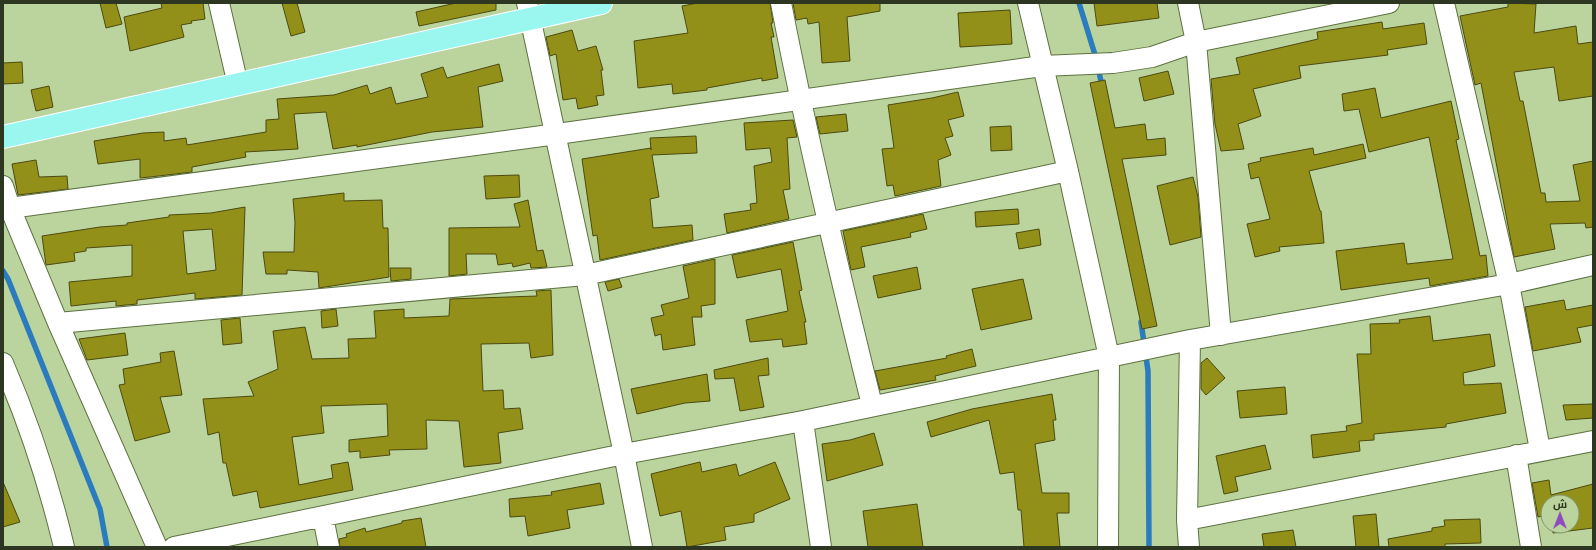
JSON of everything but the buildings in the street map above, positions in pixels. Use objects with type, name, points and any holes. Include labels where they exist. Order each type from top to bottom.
[{"type":"main road","points":[[3,137],[238,85],[529,12],[601,3]]},
{"type":"street","points":[[220,3],[238,85]]},
{"type":"street","points":[[781,3],[827,224],[872,406]]},
{"type":"street","points":[[1028,3],[1068,171],[1109,357],[1108,547]]},
{"type":"street","points":[[1188,3],[1196,42],[1221,336]]},
{"type":"street","points":[[10,208],[557,134],[1042,66],[1113,64],[1152,57],[1196,42],[1354,6],[1389,3]]},
{"type":"street","points":[[1444,3],[1509,284],[1540,450]]},
{"type":"street","points":[[529,12],[557,134],[642,547]]},
{"type":"street","points":[[58,323],[585,275],[1068,171]]},
{"type":"street","points":[[3,186],[10,208],[58,323],[157,547]]},
{"type":"street","points":[[174,547],[624,454],[803,420],[1183,342],[1509,284],[1593,265]]},
{"type":"street","points":[[1183,342],[1187,520],[1190,547]]},
{"type":"street","points":[[3,363],[22,407],[50,489],[64,547]]},
{"type":"street","points":[[803,420],[821,547]]},
{"type":"street","points":[[1187,520],[1540,450],[1593,441]]},
{"type":"street","points":[[1516,455],[1531,547]]},
{"type":"street","points":[[323,517],[329,547]]},
{"type":"waterway","points":[[1079,3],[1096,58],[1102,86]]},
{"type":"waterway","points":[[3,271],[8,279],[100,509],[107,547]]},
{"type":"waterway","points":[[1141,322],[1148,371],[1149,547]]}]
